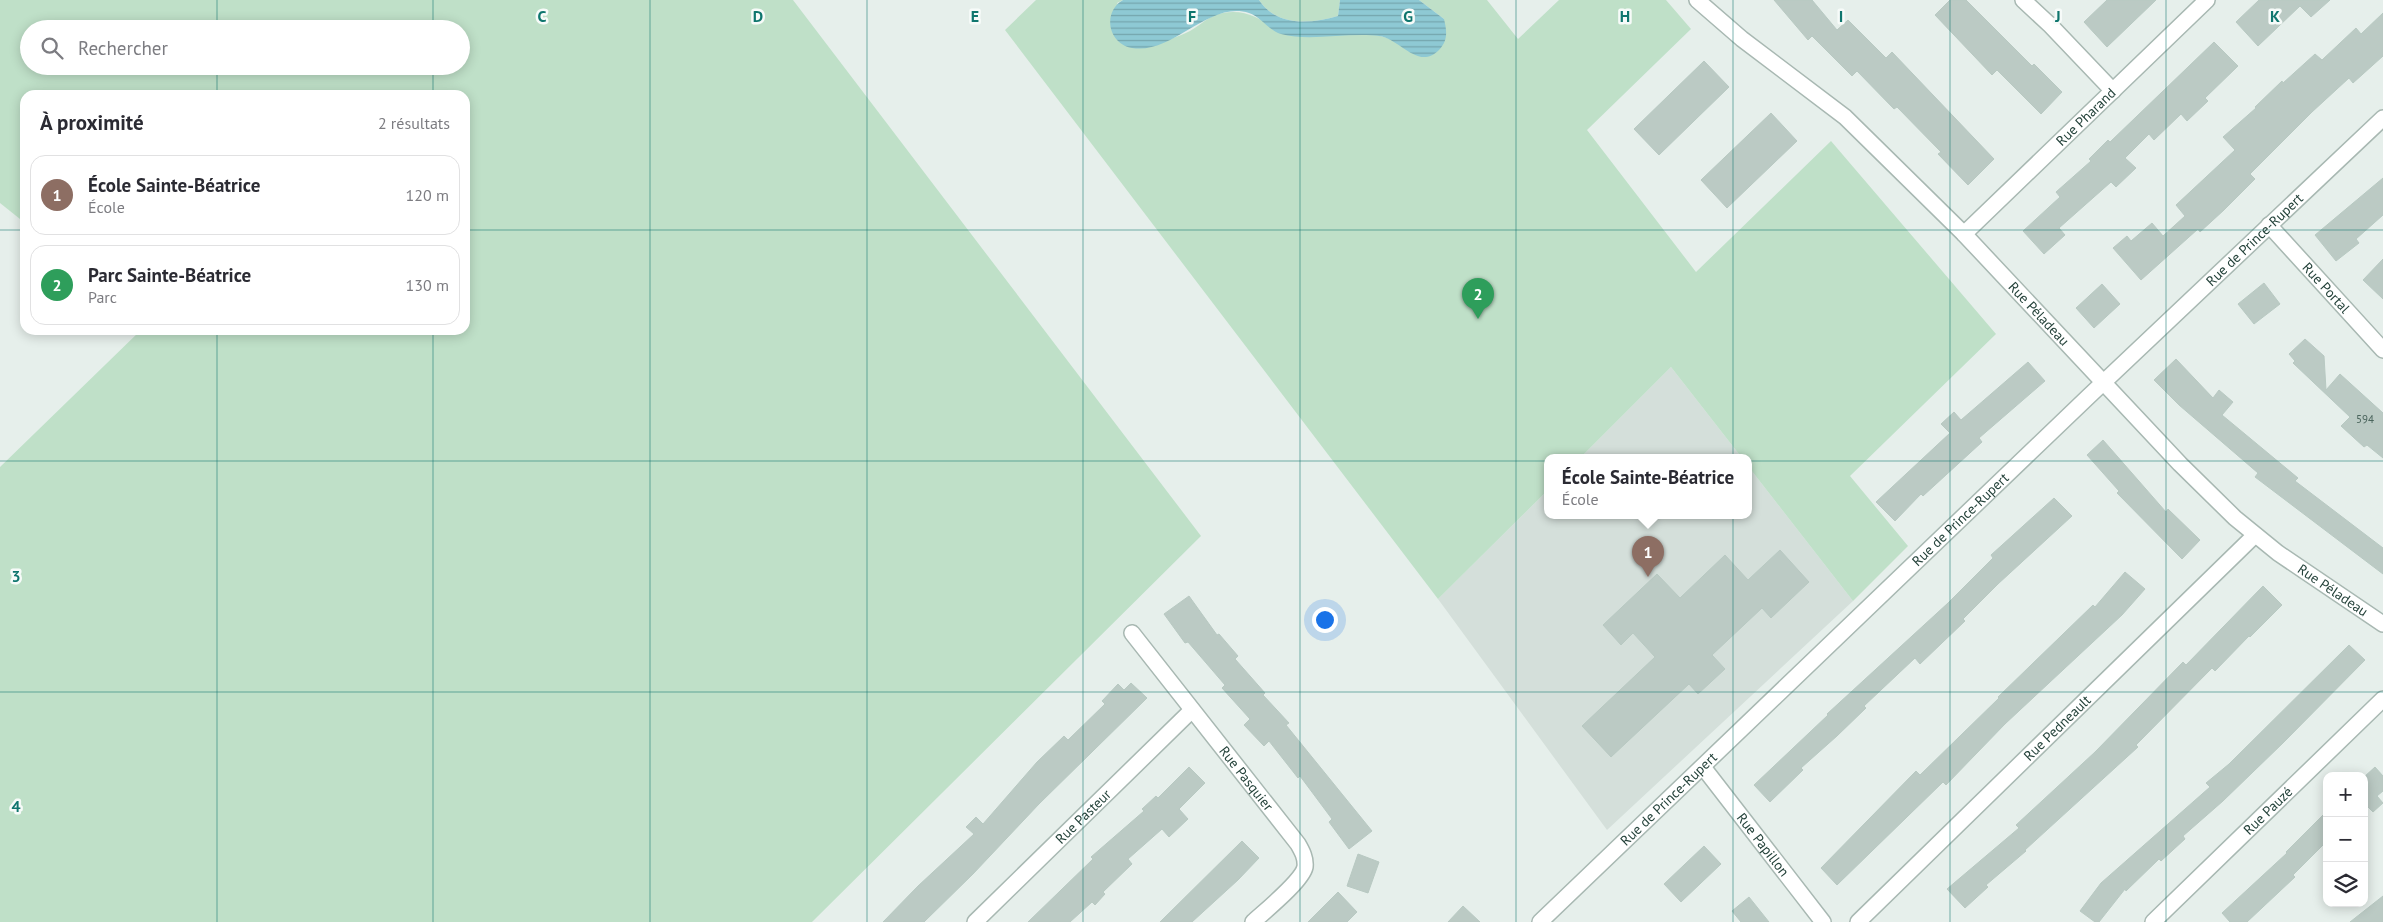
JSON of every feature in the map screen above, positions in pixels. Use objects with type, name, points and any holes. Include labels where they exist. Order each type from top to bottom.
[{"type":"street","name":"Rue Péladeau","points":[[1697,0],[1742,39],[1845,117],[1964,234],[2180,464],[2255,535],[2383,624]]},
{"type":"street","points":[[2023,0],[2114,91]]},
{"type":"street","name":"Rue Pharand","points":[[1964,234],[2207,0]]},
{"type":"street","name":"Rue de Prince-Rupert","points":[[1540,922],[2102,383],[2383,118]]},
{"type":"street","name":"Rue Portal","points":[[2269,225],[2383,350]]},
{"type":"street","name":"Rue Pedneault","points":[[1858,922],[2255,535]]},
{"type":"street","name":"Rue Pasquier","points":[[1132,633],[1298,844],[1304,855],[1305,867],[1299,877],[1253,922]]},
{"type":"street","name":"Rue Pauzé","points":[[2153,922],[2383,699]]},
{"type":"street","name":"Rue Pasteur","points":[[975,922],[1192,710]]},
{"type":"street","name":"Rue Papillon","points":[[1703,767],[1823,922]]},
{"type":"shaded area","points":[[1671,367],[1739,454],[1584,454]]},
{"type":"shaded area","points":[[1752,471],[1853,601],[1607,830],[1438,599],[1544,494],[1544,519],[1752,519]]},
{"type":"green space","points":[[0,0],[793,0],[1201,536],[812,922],[0,922],[0,467],[136,335],[470,335],[470,90],[20,90],[20,219],[0,203]]},
{"type":"green space","points":[[1036,0],[1123,0],[1117,3],[1147,47],[1194,29],[1218,14],[1235,12],[1245,13],[1288,33],[1311,36],[1365,34],[1391,39],[1402,46],[1444,19],[1419,0],[1487,0],[1518,39],[1559,0],[1666,0],[1691,29],[1587,130],[1696,272],[1831,141],[1996,334],[1850,476],[1908,546],[1853,601],[1752,471],[1752,454],[1739,454],[1671,367],[1584,454],[1544,454],[1544,494],[1438,599],[1005,30]]},
{"type":"green space","points":[[1259,0],[1340,0],[1338,16],[1305,22],[1285,19],[1275,15],[1266,9]]},
{"type":"water","points":[[1123,0],[1259,0],[1266,9],[1275,15],[1285,19],[1305,22],[1338,16],[1340,0],[1419,0],[1444,19],[1446,36],[1439,50],[1431,56],[1424,57],[1417,56],[1395,42],[1379,36],[1304,37],[1281,34],[1272,30],[1257,17],[1249,13],[1234,11],[1205,20],[1162,44],[1147,48],[1132,48],[1118,40],[1113,34],[1111,27],[1110,19],[1112,12],[1116,5]]},
{"type":"building","points":[[1774,0],[1812,0],[1837,30],[1848,20],[1886,58],[1892,52],[1994,159],[1968,185],[1938,154],[1941,152],[1897,107],[1894,109],[1857,71],[1852,76],[1812,36],[1808,40]]},
{"type":"building","points":[[1950,0],[1966,0],[2032,66],[2034,64],[2062,92],[2041,114],[1997,70],[1992,75],[1935,15]]},
{"type":"building","points":[[2107,0],[2156,0],[2107,47],[2084,22]]},
{"type":"building","points":[[2259,0],[2330,0],[2311,17],[2300,6],[2258,46],[2236,22]]},
{"type":"building","points":[[2383,13],[2383,56],[2353,83],[2349,78],[2312,112],[2250,174],[2255,179],[2224,210],[2200,232],[2198,229],[2141,280],[2113,248],[2127,236],[2131,241],[2152,223],[2163,236],[2185,216],[2176,205],[2235,150],[2223,137],[2256,108],[2282,81],[2283,83],[2315,54],[2322,60],[2356,28],[2361,34]]},
{"type":"building","points":[[2214,42],[2238,66],[2205,98],[2208,101],[2187,121],[2181,114],[2154,140],[2149,134],[2125,158],[2136,168],[2116,187],[2111,182],[2059,228],[2065,235],[2044,254],[2023,231],[2060,197],[2056,192],[2091,161],[2089,159],[2108,140],[2110,142]]},
{"type":"building","points":[[1704,61],[1729,87],[1659,155],[1634,129]]},
{"type":"building","points":[[1771,113],[1797,141],[1727,208],[1701,180]]},
{"type":"building","points":[[2383,178],[2383,215],[2356,239],[2359,243],[2336,261],[2315,235]]},
{"type":"building","points":[[2383,259],[2383,299],[2363,280]]},
{"type":"building","points":[[2264,283],[2280,304],[2254,324],[2238,304]]},
{"type":"building","points":[[2102,284],[2120,304],[2094,328],[2076,308]]},
{"type":"building","points":[[2305,339],[2324,356],[2326,390],[2340,374],[2383,413],[2383,458],[2367,445],[2364,447],[2341,426],[2350,417],[2293,363],[2295,361],[2289,354]]},
{"type":"building","points":[[2176,359],[2213,398],[2219,390],[2233,402],[2222,415],[2298,478],[2295,481],[2383,548],[2383,574],[2255,477],[2258,473],[2179,405],[2154,380]]},
{"type":"building","points":[[2028,362],[2045,381],[1979,438],[1982,442],[1923,496],[1921,494],[1895,521],[1876,502],[1950,433],[1941,424],[1954,412],[1961,420]]},
{"type":"building","points":[[2103,440],[2166,512],[2168,509],[2200,540],[2182,559],[2117,493],[2119,491],[2087,455]]},
{"type":"building","points":[[2054,498],[2072,516],[1998,584],[1963,619],[1965,621],[1920,664],[1915,658],[1864,706],[1866,708],[1801,768],[1803,770],[1770,802],[1754,785],[1827,714],[1948,603],[1993,558],[1991,555]]},
{"type":"building","points":[[1780,550],[1809,582],[1771,618],[1762,608],[1712,655],[1725,669],[1698,694],[1689,684],[1611,757],[1582,726],[1655,657],[1633,633],[1621,645],[1603,625],[1657,574],[1680,598],[1725,555],[1748,580]]},
{"type":"building","points":[[2125,572],[2145,589],[2122,615],[2005,724],[1946,785],[1943,782],[1837,885],[1821,868],[1916,771],[1920,775],[2093,605],[2095,607]]},
{"type":"building","points":[[2263,586],[2282,605],[2215,671],[2212,668],[2136,745],[2138,747],[2026,851],[1986,885],[1988,887],[1965,908],[1947,889],[2019,828],[2016,825],[2095,752],[2183,662],[2186,665]]},
{"type":"building","points":[[1189,596],[1217,635],[1219,634],[1238,656],[1235,659],[1265,693],[1263,695],[1289,723],[1286,725],[1372,831],[1349,849],[1329,822],[1332,819],[1300,776],[1298,778],[1269,741],[1264,746],[1244,725],[1250,719],[1222,688],[1225,685],[1188,642],[1185,643],[1164,614]]},
{"type":"building","points":[[2349,645],[2365,660],[2283,743],[2223,801],[2183,836],[2185,839],[2161,861],[2159,859],[2126,891],[2125,889],[2099,922],[2095,922],[2080,911],[2101,883],[2210,787],[2206,783],[2229,764]]},
{"type":"building","points":[[1131,683],[1147,698],[1039,804],[973,874],[924,922],[883,922],[918,886],[974,834],[966,827],[976,817],[983,824],[1037,762],[1064,736],[1068,740],[1105,704],[1102,701],[1118,684],[1124,690]]},
{"type":"building","points":[[1189,767],[1205,783],[1179,809],[1188,819],[1169,837],[1162,829],[1128,859],[1132,864],[1103,892],[1105,894],[1095,905],[1092,902],[1070,922],[1028,922],[1093,859],[1091,857],[1144,811],[1142,809],[1156,796],[1158,798]]},
{"type":"building","points":[[2375,767],[2383,776],[2383,791],[2377,796],[2383,803],[2373,812],[2368,807],[2368,773]]},
{"type":"building","points":[[2323,815],[2323,845],[2293,875],[2295,877],[2247,922],[2230,922],[2222,913]]},
{"type":"building","points":[[1242,841],[1259,858],[1238,880],[1192,922],[1160,922]]},
{"type":"building","points":[[1704,846],[1721,864],[1681,902],[1664,884]]},
{"type":"building","points":[[1358,854],[1379,862],[1368,893],[1347,886]]},
{"type":"building","points":[[1338,892],[1357,912],[1347,922],[1308,922]]},
{"type":"building","points":[[2383,896],[2383,922],[2350,922]]},
{"type":"building","points":[[1749,897],[1769,922],[1741,922],[1732,911]]},
{"type":"building","points":[[1463,906],[1480,922],[1448,922]]},
{"type":"place","name":"Parc Sainte-Béatrice","points":[[1478,319]]},
{"type":"place","name":"École Sainte-Béatrice","points":[[1648,577]]}]
